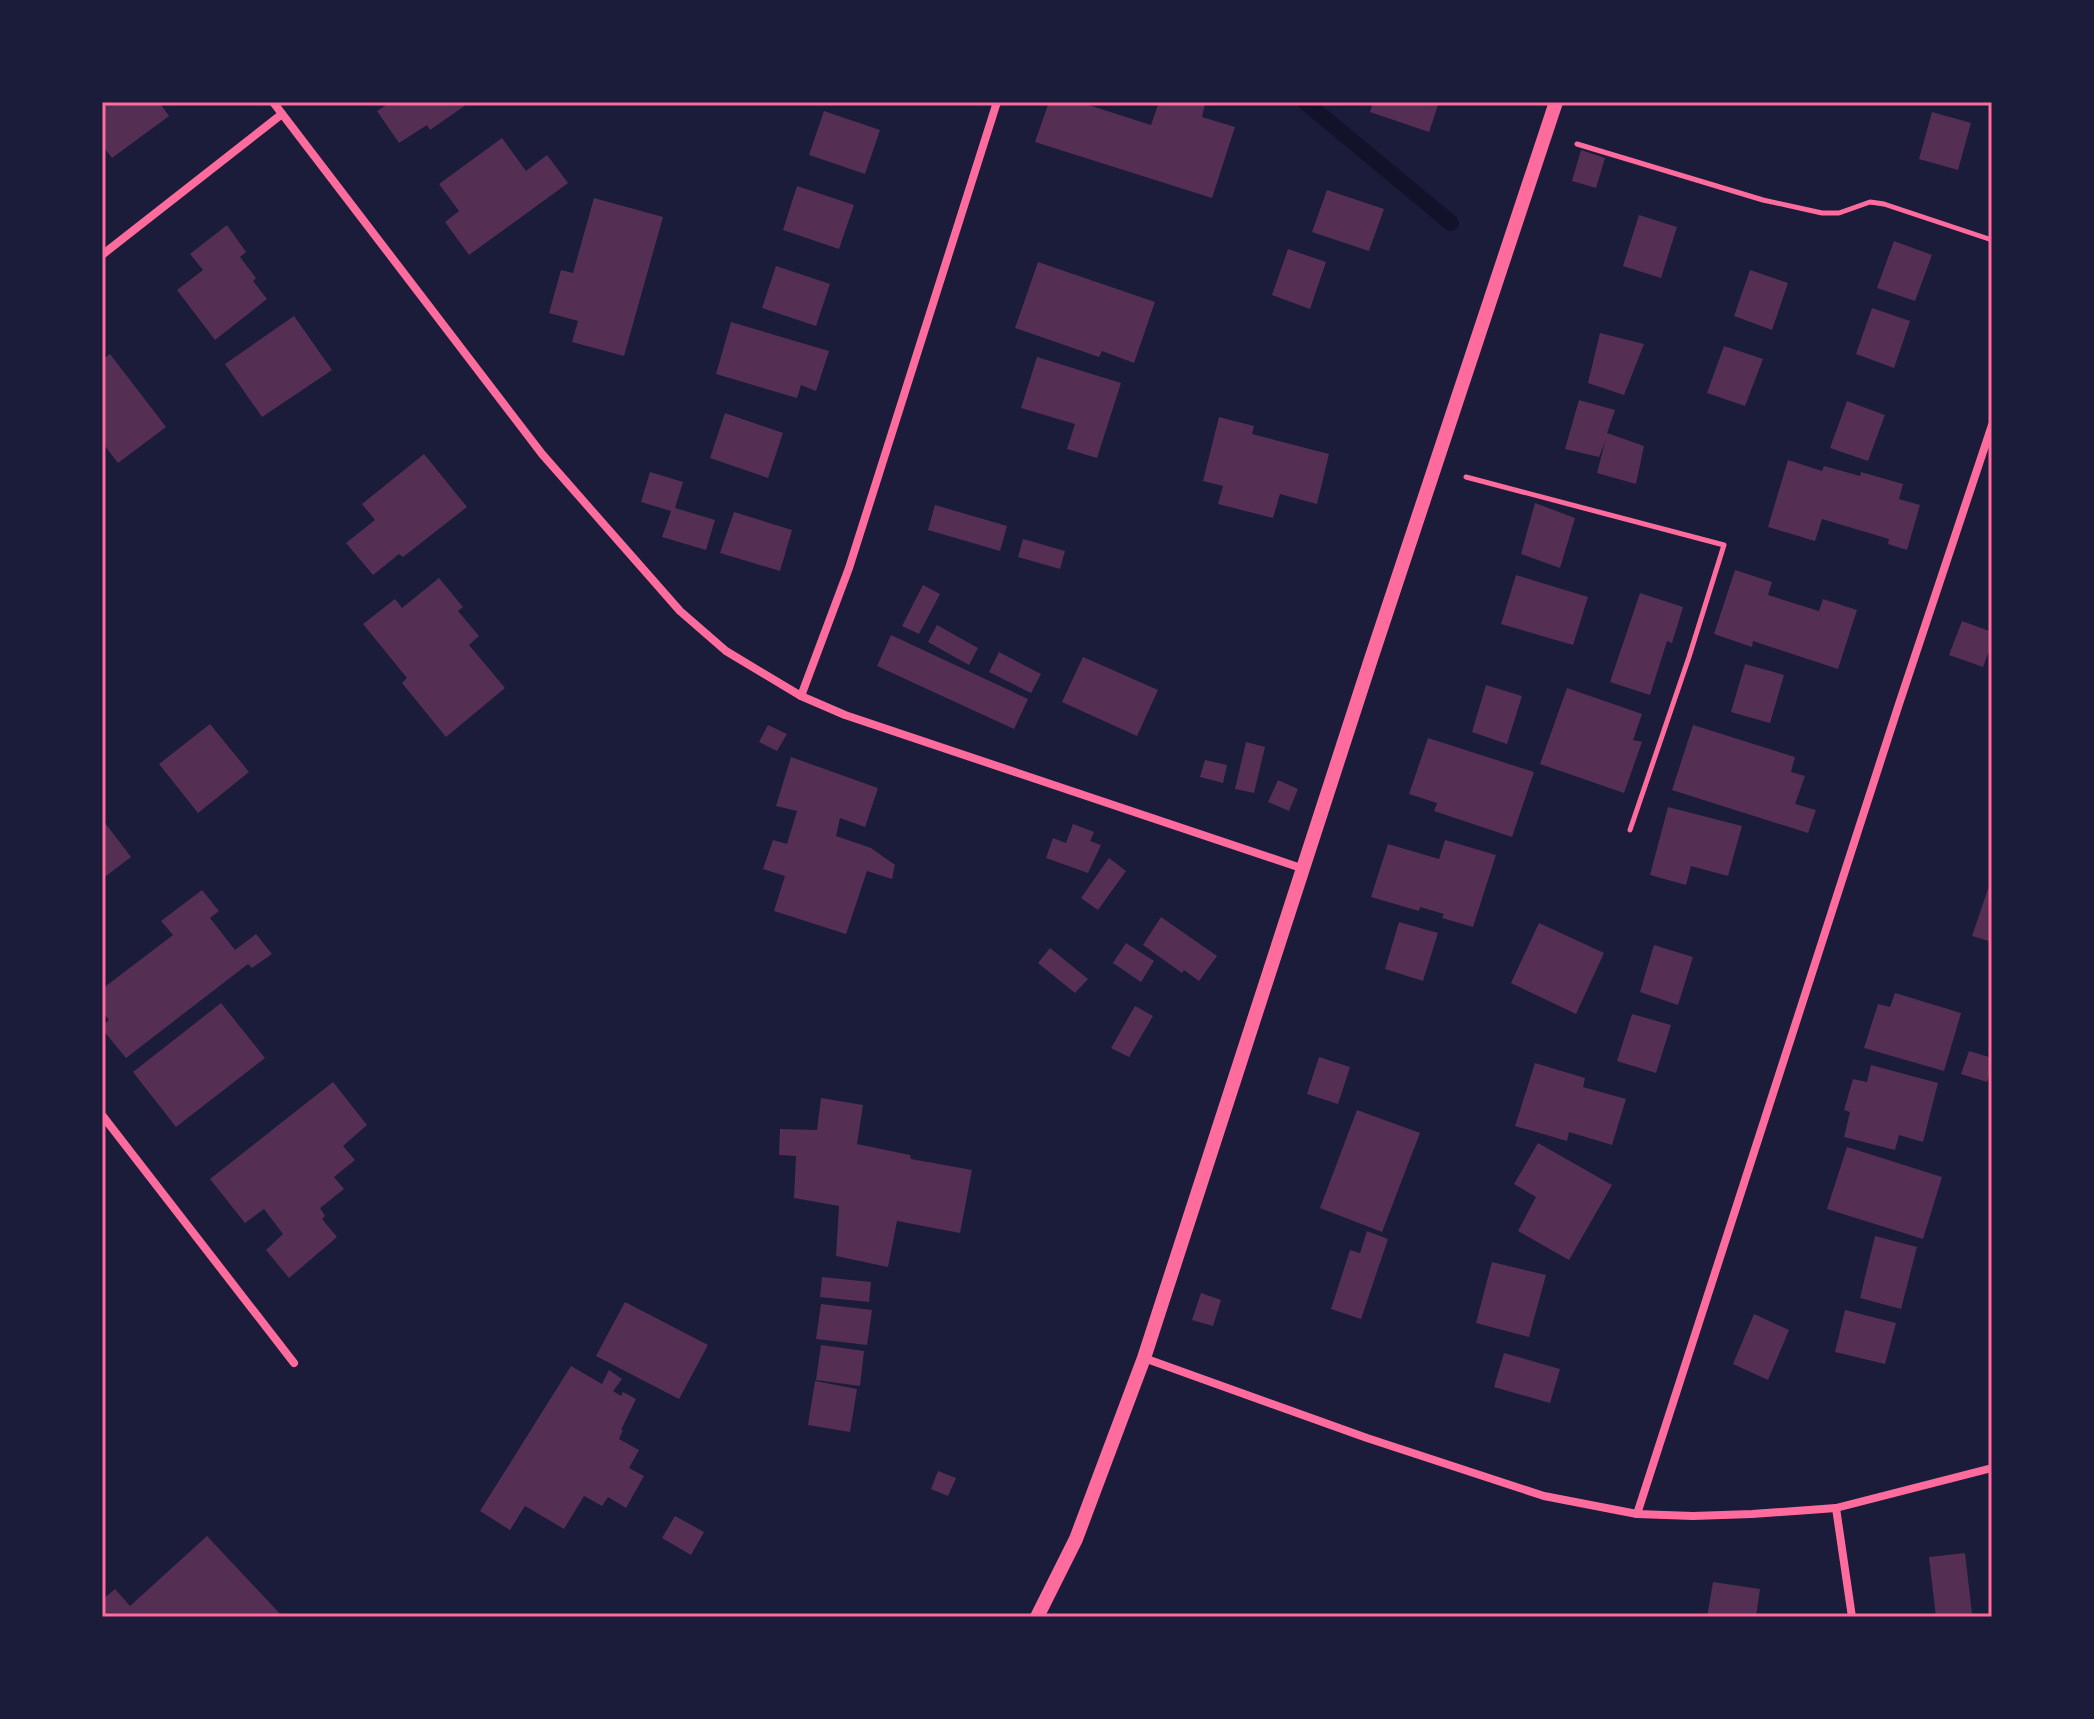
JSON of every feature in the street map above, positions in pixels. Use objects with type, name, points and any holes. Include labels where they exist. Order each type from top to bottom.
[{"type":"street","points":[[273,102],[542,454],[680,611],[726,651],[801,696],[859,720],[1304,869]]},
{"type":"street","points":[[801,696],[849,568],[997,102]]},
{"type":"street","points":[[1037,1617],[1076,1539],[1144,1358],[1556,102]]},
{"type":"street","points":[[102,255],[282,114]]},
{"type":"street","points":[[1637,1514],[1992,425]]},
{"type":"street","points":[[102,1115],[294,1363]]},
{"type":"street","points":[[1144,1358],[1367,1438],[1544,1496],[1637,1514],[1693,1516],[1836,1508],[1992,1468]]},
{"type":"street","points":[[1836,1508],[1852,1617]]},
{"type":"path","points":[[1546,134],[1763,200],[1822,213],[1839,213],[1870,202],[1884,204],[1992,240]]},
{"type":"path","points":[[1434,469],[1724,545],[1630,830]]},
{"type":"building","points":[[102,102],[159,102],[169,116],[112,158],[102,145]]},
{"type":"building","points":[[386,102],[470,102],[430,130],[427,125],[399,143],[377,111],[388,104]]},
{"type":"building","points":[[1049,102],[1079,102],[1151,125],[1159,102],[1205,104],[1202,117],[1235,127],[1212,198],[1035,142]]},
{"type":"building","points":[[1373,102],[1439,102],[1429,132],[1370,112]]},
{"type":"building","points":[[824,111],[880,130],[865,174],[809,155]]},
{"type":"building","points":[[1932,112],[1971,123],[1958,170],[1919,159]]},
{"type":"building","points":[[502,138],[526,171],[547,155],[568,183],[469,255],[445,222],[459,211],[439,184]]},
{"type":"building","points":[[1581,150],[1605,158],[1596,188],[1572,181]]},
{"type":"building","points":[[797,186],[854,205],[839,249],[783,230]]},
{"type":"building","points":[[1327,190],[1384,209],[1369,251],[1312,232]]},
{"type":"building","points":[[594,198],[663,217],[624,356],[572,342],[578,321],[549,313],[561,270],[573,273]]},
{"type":"building","points":[[1639,215],[1677,227],[1661,278],[1623,266]]},
{"type":"building","points":[[227,225],[246,252],[240,257],[267,299],[215,340],[177,290],[203,270],[190,254]]},
{"type":"building","points":[[1894,241],[1932,255],[1915,301],[1877,288]]},
{"type":"building","points":[[1288,249],[1326,262],[1310,309],[1272,295]]},
{"type":"building","points":[[1038,262],[1155,302],[1134,363],[1102,351],[1099,357],[1015,328]]},
{"type":"building","points":[[776,266],[830,284],[816,326],[762,308]]},
{"type":"building","points":[[1750,270],[1788,283],[1772,330],[1734,316]]},
{"type":"building","points":[[1872,308],[1910,321],[1894,368],[1856,354]]},
{"type":"building","points":[[294,316],[332,370],[262,417],[225,364]]},
{"type":"building","points":[[731,322],[829,351],[816,391],[801,385],[797,398],[716,374]]},
{"type":"building","points":[[1600,333],[1644,344],[1624,395],[1588,383]]},
{"type":"building","points":[[1724,346],[1763,359],[1745,406],[1707,393]]},
{"type":"building","points":[[110,354],[166,427],[118,463],[102,442],[102,360]]},
{"type":"building","points":[[1037,357],[1121,383],[1097,458],[1067,449],[1075,424],[1021,408]]},
{"type":"building","points":[[1579,400],[1615,410],[1607,433],[1644,446],[1636,484],[1597,473],[1605,442],[1599,457],[1565,449]]},
{"type":"building","points":[[1847,401],[1885,415],[1868,461],[1830,448]]},
{"type":"building","points":[[725,413],[783,433],[768,478],[710,458]]},
{"type":"building","points":[[1219,417],[1254,426],[1252,434],[1329,454],[1317,504],[1280,494],[1273,518],[1218,504],[1223,486],[1203,481]]},
{"type":"building","points":[[424,454],[467,507],[403,557],[399,554],[373,575],[346,543],[375,520],[362,504]]},
{"type":"building","points":[[1788,460],[1822,471],[1824,466],[1903,484],[1899,499],[1920,505],[1907,550],[1888,544],[1889,539],[1822,519],[1815,541],[1768,527]]},
{"type":"building","points":[[650,472],[683,482],[675,508],[715,520],[706,550],[662,537],[671,511],[641,502]]},
{"type":"building","points":[[1535,503],[1575,518],[1560,568],[1521,554]]},
{"type":"building","points":[[935,505],[1007,526],[1000,551],[928,530]]},
{"type":"building","points":[[734,512],[792,530],[780,571],[720,553]]},
{"type":"building","points":[[1023,539],[1065,551],[1060,569],[1018,557]]},
{"type":"building","points":[[1735,570],[1772,582],[1768,595],[1819,611],[1823,599],[1857,610],[1838,669],[1753,641],[1752,647],[1714,634]]},
{"type":"building","points":[[1516,575],[1588,597],[1573,645],[1501,624]]},
{"type":"building","points":[[439,578],[463,607],[458,611],[479,636],[469,645],[505,688],[446,737],[402,683],[407,678],[363,624],[395,599],[402,608]]},
{"type":"building","points":[[923,585],[940,594],[919,634],[902,626]]},
{"type":"building","points":[[1640,593],[1683,607],[1672,643],[1667,641],[1650,695],[1610,682]]},
{"type":"building","points":[[1962,621],[1992,632],[1992,643],[1983,667],[1949,655]]},
{"type":"building","points":[[937,625],[978,648],[969,665],[928,642]]},
{"type":"building","points":[[891,635],[1028,699],[1014,729],[877,666]]},
{"type":"building","points":[[999,652],[1041,674],[1031,693],[989,672]]},
{"type":"building","points":[[1083,657],[1158,690],[1137,736],[1062,702]]},
{"type":"building","points":[[1745,664],[1784,675],[1770,723],[1731,712]]},
{"type":"building","points":[[1486,685],[1522,696],[1507,744],[1472,732]]},
{"type":"building","points":[[1567,688],[1642,714],[1633,740],[1642,742],[1624,793],[1540,764]]},
{"type":"building","points":[[210,724],[249,772],[198,813],[159,764]]},
{"type":"building","points":[[768,725],[787,734],[777,751],[759,742]]},
{"type":"building","points":[[1693,725],[1795,757],[1791,772],[1805,776],[1795,804],[1816,810],[1808,833],[1672,790]]},
{"type":"building","points":[[1428,738],[1534,772],[1512,837],[1434,811],[1437,803],[1409,794]]},
{"type":"building","points":[[1246,742],[1265,747],[1254,793],[1235,789]]},
{"type":"building","points":[[791,757],[878,788],[865,827],[840,818],[836,836],[871,848],[895,865],[892,879],[867,871],[846,934],[774,911],[785,876],[763,869],[773,840],[787,844],[797,811],[776,806]]},
{"type":"building","points":[[1205,760],[1227,765],[1223,783],[1200,777]]},
{"type":"building","points":[[1278,780],[1298,789],[1289,811],[1268,802]]},
{"type":"building","points":[[1668,807],[1742,826],[1728,876],[1691,866],[1686,885],[1650,875]]},
{"type":"building","points":[[102,819],[131,857],[102,879]]},
{"type":"building","points":[[1073,824],[1094,832],[1090,841],[1101,845],[1088,873],[1046,858],[1053,838],[1066,843]]},
{"type":"building","points":[[1445,840],[1496,855],[1473,927],[1442,918],[1444,914],[1420,907],[1419,911],[1371,897],[1388,844],[1439,859]]},
{"type":"building","points":[[1109,858],[1126,871],[1098,910],[1081,898]]},
{"type":"building","points":[[1988,889],[1992,890],[1992,942],[1972,936]]},
{"type":"building","points":[[202,890],[219,911],[210,918],[235,950],[256,934],[272,954],[252,968],[248,964],[126,1058],[102,1029],[109,1020],[102,1011],[102,989],[173,935],[161,921]]},
{"type":"building","points":[[1161,917],[1217,956],[1199,981],[1184,970],[1182,973],[1143,945]]},
{"type":"building","points":[[1399,922],[1438,933],[1423,981],[1385,969]]},
{"type":"building","points":[[1539,923],[1604,953],[1576,1014],[1511,983]]},
{"type":"building","points":[[1126,943],[1154,961],[1141,982],[1113,963]]},
{"type":"building","points":[[1654,945],[1693,957],[1678,1005],[1640,992]]},
{"type":"building","points":[[1050,948],[1088,979],[1075,993],[1038,963]]},
{"type":"building","points":[[1895,993],[1961,1013],[1944,1071],[1864,1048],[1878,1004],[1890,1007]]},
{"type":"building","points":[[221,1003],[265,1058],[176,1127],[133,1072]]},
{"type":"building","points":[[1135,1006],[1153,1016],[1129,1057],[1111,1048]]},
{"type":"building","points":[[1632,1014],[1671,1025],[1656,1073],[1617,1061]]},
{"type":"building","points":[[1969,1051],[1992,1058],[1987,1082],[1961,1074]]},
{"type":"building","points":[[1319,1057],[1350,1067],[1338,1104],[1307,1094]]},
{"type":"building","points":[[1535,1063],[1585,1078],[1583,1087],[1626,1099],[1612,1145],[1569,1132],[1567,1141],[1515,1126]]},
{"type":"building","points":[[1871,1065],[1938,1083],[1923,1142],[1899,1135],[1895,1150],[1844,1137],[1850,1112],[1844,1110],[1853,1079],[1867,1082]]},
{"type":"building","points":[[333,1082],[367,1125],[343,1146],[355,1160],[334,1177],[344,1189],[320,1208],[325,1216],[322,1219],[337,1237],[289,1278],[266,1250],[283,1234],[264,1209],[245,1223],[210,1179]]},
{"type":"building","points":[[821,1098],[863,1105],[857,1144],[910,1155],[911,1159],[972,1170],[960,1233],[897,1221],[888,1267],[836,1256],[839,1206],[794,1198],[796,1156],[779,1155],[780,1129],[817,1130]]},
{"type":"building","points":[[1357,1110],[1420,1133],[1382,1232],[1320,1208]]},
{"type":"building","points":[[1538,1143],[1612,1185],[1569,1260],[1518,1231],[1536,1197],[1514,1184]]},
{"type":"building","points":[[1847,1147],[1942,1177],[1923,1239],[1827,1209]]},
{"type":"building","points":[[1367,1231],[1388,1239],[1361,1319],[1331,1309],[1350,1250],[1360,1253]]},
{"type":"building","points":[[1875,1236],[1917,1247],[1901,1309],[1860,1298]]},
{"type":"building","points":[[1492,1262],[1546,1275],[1529,1337],[1476,1323]]},
{"type":"building","points":[[822,1277],[871,1282],[869,1302],[820,1297]]},
{"type":"building","points":[[1201,1293],[1221,1300],[1213,1326],[1192,1320]]},
{"type":"building","points":[[625,1302],[708,1345],[679,1399],[596,1356]]},
{"type":"building","points":[[821,1304],[872,1310],[867,1345],[816,1339]]},
{"type":"building","points":[[1845,1310],[1896,1323],[1885,1364],[1835,1352]]},
{"type":"building","points":[[1754,1314],[1789,1330],[1768,1380],[1733,1364]]},
{"type":"building","points":[[821,1345],[864,1351],[860,1386],[816,1380]]},
{"type":"building","points":[[1504,1353],[1560,1369],[1550,1403],[1494,1387]]},
{"type":"building","points":[[571,1366],[602,1384],[609,1370],[622,1379],[613,1391],[636,1399],[619,1439],[639,1450],[629,1468],[644,1476],[626,1508],[608,1497],[602,1506],[584,1496],[564,1529],[525,1506],[510,1530],[480,1511]]},
{"type":"building","points":[[815,1381],[857,1389],[850,1432],[808,1425]]},
{"type":"building","points":[[938,1471],[956,1478],[948,1496],[931,1489]]},
{"type":"building","points":[[675,1516],[704,1532],[691,1555],[662,1538]]},
{"type":"building","points":[[207,1536],[283,1617],[102,1617],[102,1600],[115,1589],[130,1606]]},
{"type":"building","points":[[1965,1553],[1972,1614],[1936,1617],[1929,1557]]},
{"type":"building","points":[[1713,1582],[1760,1589],[1756,1617],[1707,1617]]},
{"type":"waterway","points":[[1305,102],[1451,223]]}]
